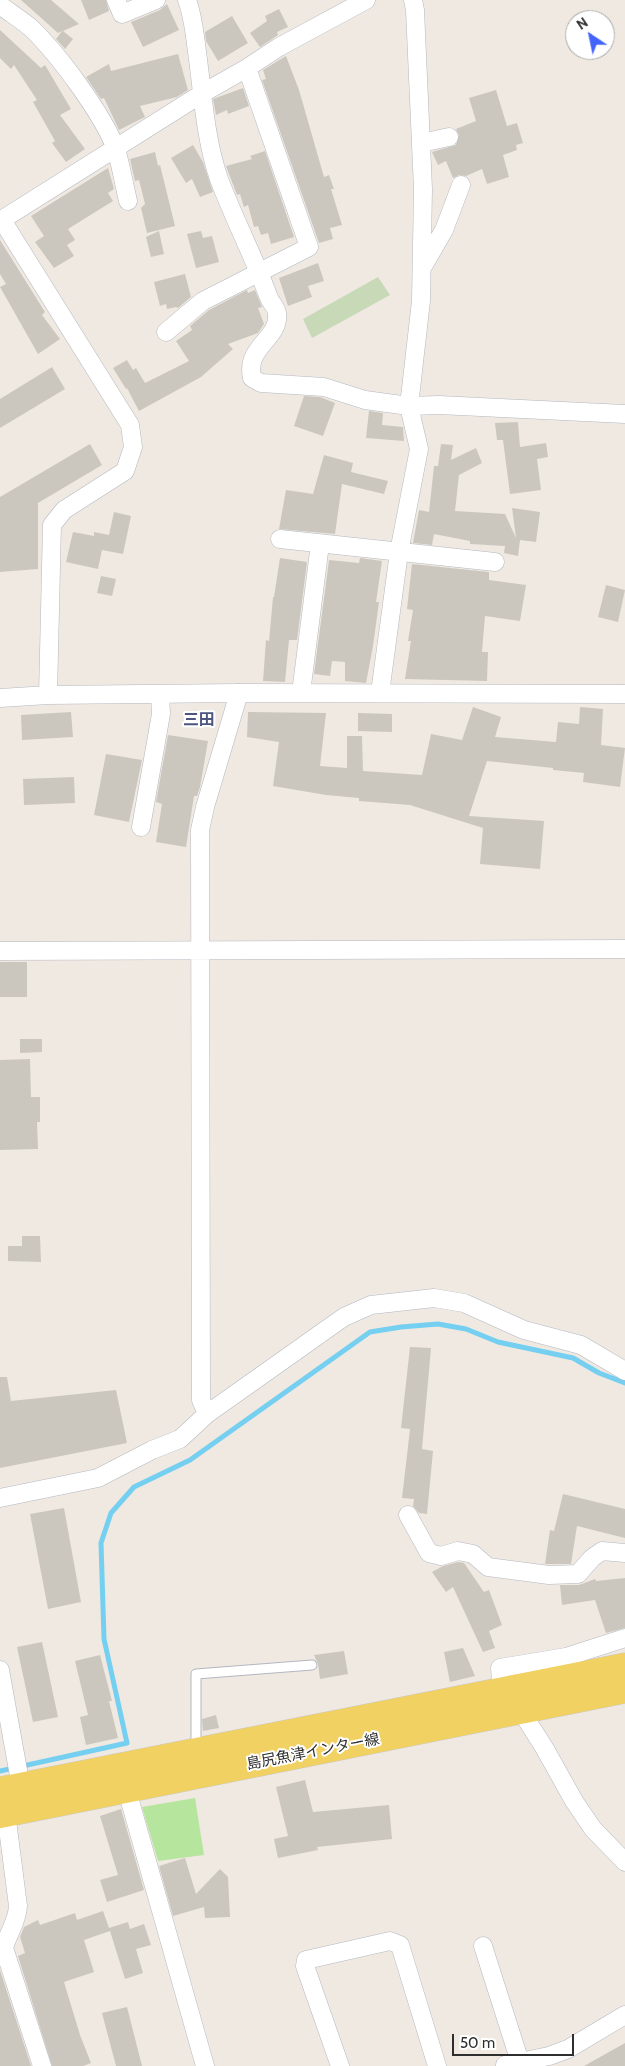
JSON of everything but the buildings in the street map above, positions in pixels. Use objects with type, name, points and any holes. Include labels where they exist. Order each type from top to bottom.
[{"type":"main road","name":"島尻魚津インター線","points":[[7,1801],[512,1701],[625,1667]]},
{"type":"main road","name":"島尻魚津インター線","points":[[124,1779],[196,1753],[512,1701],[625,1689]]},
{"type":"street","points":[[116,0],[122,14],[156,0]]},
{"type":"street","points":[[187,0],[195,31],[207,137],[219,179],[260,272],[270,300],[277,312],[278,322],[252,358],[250,368],[252,378],[261,383],[324,387],[365,400],[410,406],[439,405],[625,414]]},
{"type":"street","points":[[48,695],[52,525],[64,510],[125,471],[133,446],[130,425],[1,220],[279,47],[366,0]]},
{"type":"street","points":[[380,694],[399,552],[419,449],[410,406],[421,301],[423,188],[415,10],[412,0]]},
{"type":"street","points":[[0,5],[30,27],[55,54],[76,82],[103,124],[116,149],[128,201]]},
{"type":"street","points":[[166,332],[203,301],[309,246],[246,68]]},
{"type":"street","points":[[421,143],[450,137]]},
{"type":"street","points":[[422,270],[444,230],[461,185]]},
{"type":"street","points":[[280,539],[495,562]]},
{"type":"street","points":[[301,693],[320,544]]},
{"type":"street","points":[[0,698],[48,695],[239,693],[625,694]]},
{"type":"street","points":[[208,1414],[201,1400],[200,830],[239,693]]},
{"type":"street","points":[[140,827],[161,714],[160,694]]},
{"type":"street","points":[[0,951],[625,949]]},
{"type":"street","points":[[0,1498],[98,1478],[152,1450],[180,1439],[208,1414],[344,1317],[371,1305],[434,1298],[464,1303],[524,1330],[582,1345],[625,1371]]},
{"type":"street","points":[[408,1515],[429,1553],[441,1556],[458,1551],[473,1554],[488,1567],[548,1575],[578,1574],[592,1558],[602,1551],[625,1553]]},
{"type":"street","points":[[625,1638],[566,1657],[500,1668],[512,1701],[578,1808],[593,1829],[625,1862]]},
{"type":"street","points":[[0,1670],[7,1801],[18,1906],[17,1921],[7,1937],[4,1948],[42,2066]]},
{"type":"street","points":[[124,1779],[205,2066]]},
{"type":"street","points":[[340,2066],[305,1966],[306,1960],[390,1941],[400,1944],[437,2066]]},
{"type":"street","points":[[483,1946],[508,2065],[549,2056],[568,2049],[625,2015]]},
{"type":"lane","points":[[196,1753],[196,1674],[312,1666]]},
{"type":"green space","points":[[378,277],[390,295],[312,338],[303,319]]},
{"type":"green space","points":[[195,1798],[204,1855],[158,1861],[142,1807]]},
{"type":"waterway","points":[[0,1771],[127,1743],[104,1639],[101,1543],[111,1513],[134,1487],[190,1460],[370,1332],[438,1324],[466,1329],[498,1342],[573,1358],[599,1373],[625,1383]]},
{"type":"district","name":"三田","points":[[199,720]]}]
